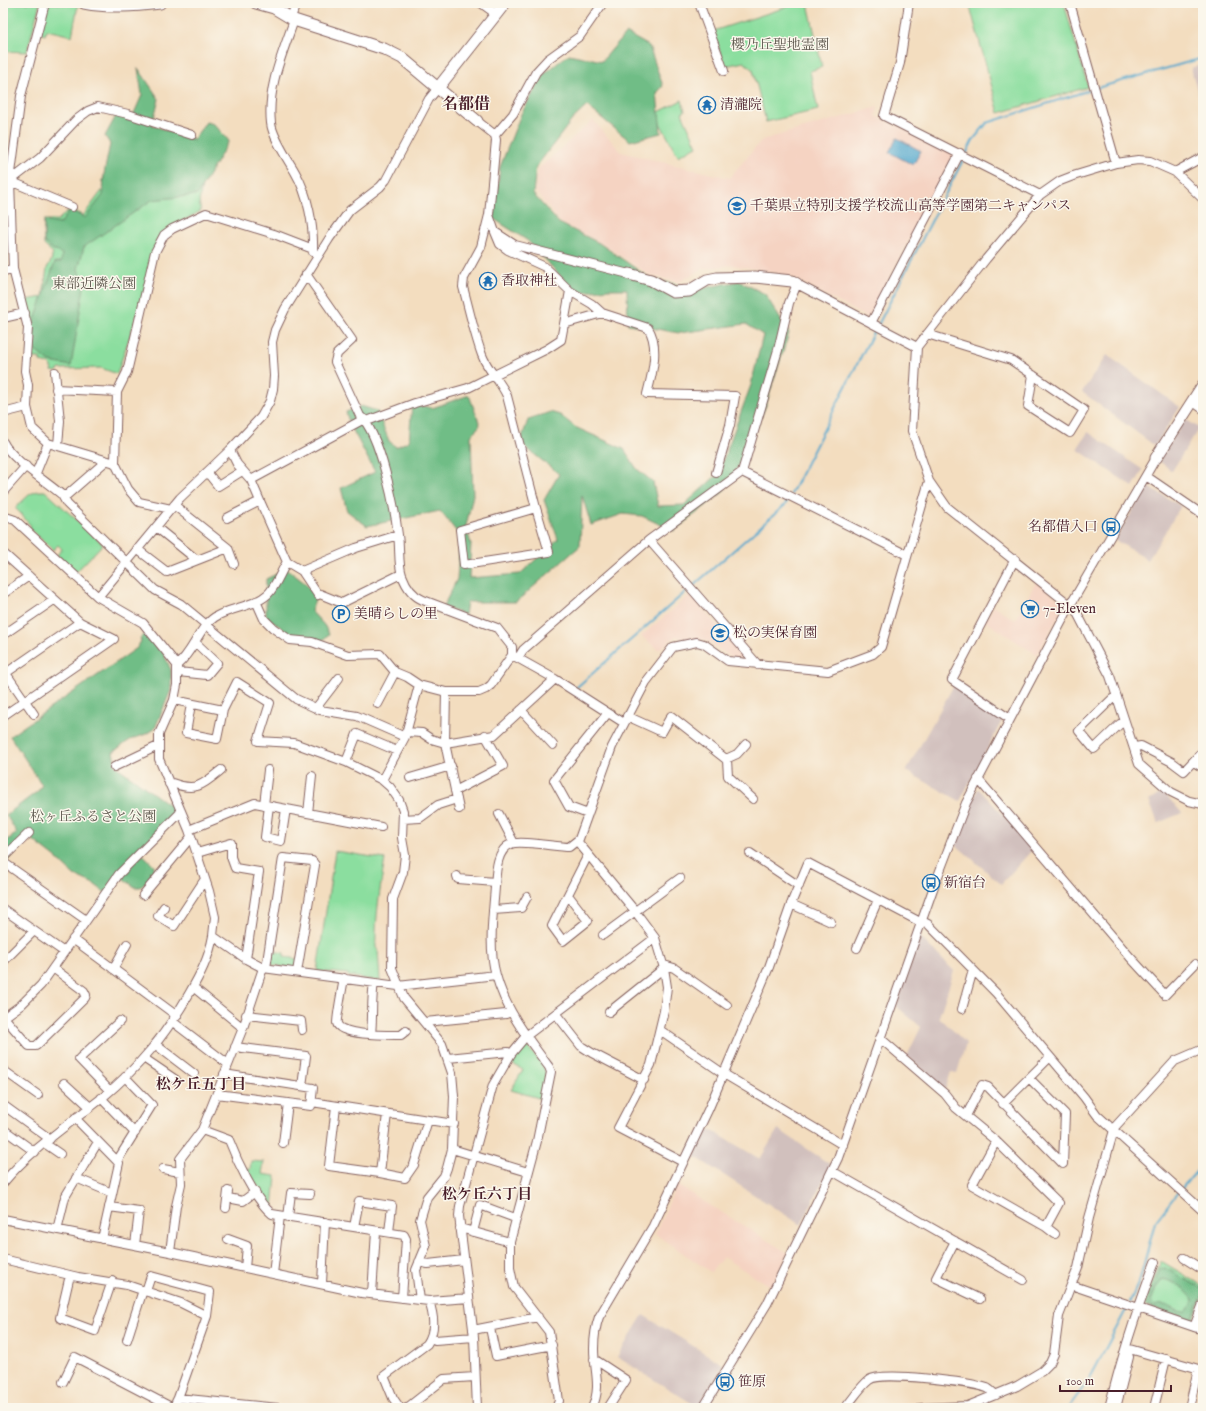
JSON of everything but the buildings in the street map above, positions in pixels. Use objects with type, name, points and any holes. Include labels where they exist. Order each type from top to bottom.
[{"type":"street","points":[[45,3],[21,96],[10,180],[6,192],[12,232],[13,269],[25,313],[28,336],[25,371],[28,385],[27,407],[32,428],[48,443],[115,463]]},
{"type":"street","points":[[84,3],[124,7],[160,3]]},
{"type":"street","points":[[256,3],[274,8],[293,19],[384,49],[402,58],[495,135],[496,140],[489,215],[480,247],[464,278],[463,287],[482,355],[491,372],[495,374],[502,384],[507,396],[549,552],[464,565],[460,530],[536,508]]},
{"type":"street","points":[[296,3],[293,19],[276,69],[272,91],[270,124],[296,174],[305,196],[313,249],[312,265]]},
{"type":"street","points":[[481,3],[496,14]]},
{"type":"street","points":[[98,597],[173,507],[261,417],[270,401],[274,376],[272,342],[274,330],[285,309],[306,274],[350,210],[380,187],[386,180],[429,99],[505,3]]},
{"type":"street","points":[[495,135],[513,114],[536,72],[548,59],[580,36],[603,3]]},
{"type":"street","points":[[699,3],[724,71]]},
{"type":"street","points":[[909,3],[900,63],[884,116],[1040,195]]},
{"type":"street","points":[[1070,3],[1116,163]]},
{"type":"street","points":[[10,180],[40,158],[76,120],[88,111],[98,107],[128,114],[192,135]]},
{"type":"street","points":[[875,326],[965,156]]},
{"type":"street","points":[[1175,172],[1203,157]]},
{"type":"street","points":[[1203,199],[1175,172],[1150,161],[1138,160],[1116,163],[1072,176],[1060,181],[1040,195],[917,347],[912,431],[929,481],[947,508],[1015,559],[1076,609],[1110,676],[1135,748],[1139,764],[1142,768],[1179,796],[1203,804]]},
{"type":"street","points":[[10,180],[72,207]]},
{"type":"street","points":[[234,564],[228,548],[173,507],[139,502],[128,489],[115,463],[117,392],[127,372],[155,252],[164,235],[172,229],[206,213],[274,234],[313,249]]},
{"type":"street","points":[[489,215],[500,244],[508,250],[545,267],[570,291],[592,304],[602,313],[645,326],[651,332],[654,340],[653,357],[647,394],[735,396],[730,425],[716,473]]},
{"type":"street","points":[[3,232],[12,232]]},
{"type":"street","points":[[495,232],[515,245],[651,280],[673,292],[689,291],[707,280],[723,277],[761,277],[792,281],[917,347]]},
{"type":"street","points":[[3,271],[13,269]]},
{"type":"street","points":[[306,274],[352,340],[337,354],[335,362],[360,416],[365,420],[384,464],[398,535],[401,574],[416,597],[461,616],[497,628],[512,647],[515,657],[555,679],[607,714],[662,732],[671,716],[726,759],[728,776],[753,799]]},
{"type":"street","points":[[256,601],[264,619],[273,628],[290,640],[312,642],[348,655],[380,654],[395,672],[407,677],[419,685],[446,692],[479,692],[486,689],[515,657],[649,540],[742,472],[778,350],[789,303],[797,284]]},
{"type":"street","points":[[251,480],[365,420],[401,407],[468,388],[488,380],[495,374],[547,349],[561,340],[570,291]]},
{"type":"street","points":[[3,318],[25,313]]},
{"type":"street","points":[[564,324],[602,313]]},
{"type":"street","points":[[927,334],[1011,360],[1033,375],[1084,410],[1070,432],[1028,406],[1033,375]]},
{"type":"street","points":[[54,372],[60,421],[58,445]]},
{"type":"street","points":[[703,1408],[767,1304],[832,1171],[843,1145],[952,835],[978,779],[1071,604],[1156,458],[1203,385]]},
{"type":"street","points":[[56,389],[117,392]]},
{"type":"street","points":[[1192,401],[1203,409]]},
{"type":"street","points":[[3,413],[27,407]]},
{"type":"street","points":[[3,443],[26,466],[62,495],[67,504],[106,540],[155,590],[181,604],[296,699],[316,708],[357,716],[405,734],[422,733],[431,739],[445,743],[494,735],[555,679]]},
{"type":"street","points":[[36,473],[48,443]]},
{"type":"street","points":[[230,450],[242,471],[251,480],[287,562],[302,571],[318,595],[320,594],[342,603],[401,574]]},
{"type":"street","points":[[62,495],[67,495],[106,461]]},
{"type":"street","points":[[3,492],[26,466]]},
{"type":"street","points":[[206,472],[218,486],[242,471]]},
{"type":"street","points":[[742,472],[907,555]]},
{"type":"street","points":[[1146,476],[1203,515]]},
{"type":"street","points":[[556,1408],[559,1401],[549,1332],[514,1287],[510,1268],[510,1242],[515,1218],[537,1140],[551,1072],[511,1011],[496,975],[492,936],[495,882],[500,856],[504,849],[514,843],[569,847],[582,836],[606,760],[625,720],[646,682],[673,647],[697,642],[704,644],[728,661],[828,672],[873,654],[883,644],[929,481]]},
{"type":"street","points":[[226,518],[260,501]]},
{"type":"street","points":[[3,516],[15,520],[98,597],[143,623],[177,668],[207,674],[217,663],[195,642]]},
{"type":"street","points":[[156,527],[197,560]]},
{"type":"street","points":[[302,571],[356,548],[398,535]]},
{"type":"street","points":[[649,540],[758,665]]},
{"type":"street","points":[[137,549],[167,572],[228,548]]},
{"type":"street","points":[[3,553],[80,622],[114,639],[3,716]]},
{"type":"street","points":[[1010,719],[952,680],[1015,559]]},
{"type":"street","points":[[3,1183],[34,1152],[110,1091],[145,1059],[175,1019],[210,952],[215,917],[213,905],[190,834],[159,759],[159,734],[174,700],[177,668],[206,625],[215,617],[256,601],[268,594],[287,562]]},
{"type":"street","points":[[3,594],[29,576]]},
{"type":"street","points":[[3,635],[54,600]]},
{"type":"street","points":[[34,714],[4,672],[80,622]]},
{"type":"street","points":[[378,704],[395,672]]},
{"type":"street","points":[[316,708],[339,678]]},
{"type":"street","points":[[191,704],[186,734],[217,739],[222,710],[237,682],[270,703],[258,741],[294,743],[346,762],[382,780],[390,787],[399,800],[403,819],[402,838],[405,855],[403,872],[395,891],[392,906],[392,968],[404,998],[442,1044],[448,1058],[452,1073],[454,1124],[452,1149],[444,1176],[427,1197],[420,1220],[426,1246],[419,1262],[416,1275],[424,1300],[434,1319],[431,1338],[427,1344],[384,1376],[393,1398],[400,1408]]},
{"type":"street","points":[[382,780],[405,734],[419,685]]},
{"type":"street","points":[[446,692],[445,743],[459,809]]},
{"type":"street","points":[[1117,698],[1112,699],[1079,731],[1094,749],[1120,724],[1125,722]]},
{"type":"street","points":[[174,700],[222,710]]},
{"type":"street","points":[[521,710],[553,745]]},
{"type":"street","points":[[588,814],[569,807],[554,780],[607,714]]},
{"type":"street","points":[[346,762],[357,734],[397,751]]},
{"type":"street","points":[[403,819],[420,818],[438,804],[456,795],[503,766],[485,736]]},
{"type":"street","points":[[726,759],[737,754],[746,744]]},
{"type":"street","points":[[114,766],[158,746]]},
{"type":"street","points":[[1135,748],[1141,746],[1172,762],[1184,771],[1203,751]]},
{"type":"street","points":[[1194,762],[1203,768]]},
{"type":"street","points":[[410,778],[451,766]]},
{"type":"street","points":[[169,784],[172,783],[191,788],[200,786],[221,770]]},
{"type":"street","points":[[268,770],[265,837],[281,841],[286,809]]},
{"type":"street","points":[[308,813],[312,776]]},
{"type":"street","points":[[978,779],[1125,951],[1165,995],[1195,964]]},
{"type":"street","points":[[143,895],[190,834],[255,803],[381,827]]},
{"type":"street","points":[[53,968],[84,991],[86,995],[85,998],[36,1046],[29,1046],[3,1017],[21,1005],[41,985],[119,874],[181,812]]},
{"type":"street","points":[[499,814],[514,843]]},
{"type":"street","points":[[3,858],[29,833]]},
{"type":"street","points":[[577,841],[655,938],[664,967],[666,987],[660,1030],[651,1065],[618,1128],[683,1162]]},
{"type":"street","points":[[197,853],[231,843],[232,857],[235,868],[259,872],[246,959]]},
{"type":"street","points":[[750,853],[799,886]]},
{"type":"street","points":[[568,895],[588,921],[563,940],[552,926],[588,855]]},
{"type":"street","points":[[170,1252],[176,1206],[182,1184],[180,1159],[202,1130],[264,968],[283,858],[312,861],[314,865],[297,972]]},
{"type":"street","points":[[3,862],[86,920]]},
{"type":"street","points":[[592,1408],[598,1386],[594,1359],[595,1332],[602,1311],[653,1226],[724,1074],[769,967],[791,904],[808,863],[878,900],[928,924],[1005,1003],[1084,1097],[1097,1115],[1203,1211]]},
{"type":"street","points":[[457,876],[458,878],[495,882]]},
{"type":"street","points":[[603,935],[680,878]]},
{"type":"street","points":[[164,907],[158,916],[174,926],[205,879]]},
{"type":"street","points":[[493,910],[521,908],[526,896]]},
{"type":"street","points":[[857,948],[878,900]]},
{"type":"street","points":[[791,904],[831,922]]},
{"type":"street","points":[[3,909],[64,952]]},
{"type":"street","points":[[3,962],[34,931]]},
{"type":"street","points":[[213,936],[246,959],[264,968],[398,986],[496,975]]},
{"type":"street","points":[[477,1408],[473,1334],[460,1228],[460,1206],[493,1085],[512,1054],[526,1036],[655,938]]},
{"type":"street","points":[[73,939],[113,969],[228,1064]]},
{"type":"street","points":[[113,969],[127,944]]},
{"type":"street","points":[[609,1012],[664,967],[674,968],[727,1005]]},
{"type":"street","points":[[962,1009],[973,970]]},
{"type":"street","points":[[344,978],[337,1024],[339,1028],[346,1031],[371,1034],[401,1035],[406,1031]]},
{"type":"street","points":[[371,1034],[373,1018],[371,1002],[374,983]]},
{"type":"street","points":[[193,987],[242,1028]]},
{"type":"street","points":[[425,1022],[506,1014],[511,1011]]},
{"type":"street","points":[[556,1014],[581,1046],[644,1080]]},
{"type":"street","points":[[246,1015],[301,1021],[302,1030]]},
{"type":"street","points":[[110,1091],[79,1059],[120,1021]]},
{"type":"street","points":[[660,1030],[724,1074],[843,1145]]},
{"type":"street","points":[[880,1038],[945,1094],[956,1108],[996,1141],[1059,1203],[1046,1227]]},
{"type":"street","points":[[156,1045],[194,1074]]},
{"type":"street","points":[[235,1047],[306,1056],[302,1086]]},
{"type":"street","points":[[920,1408],[968,1406],[1017,1386],[1042,1371],[1050,1363],[1054,1354],[1059,1316],[1078,1268],[1089,1218],[1114,1130],[1175,1061],[1203,1048]]},
{"type":"street","points":[[448,1058],[508,1052],[512,1054]]},
{"type":"street","points":[[1003,1104],[1050,1057]]},
{"type":"street","points":[[145,1059],[176,1080]]},
{"type":"street","points":[[3,1070],[38,1095]]},
{"type":"street","points":[[217,1094],[311,1106],[313,1088],[224,1074]]},
{"type":"street","points":[[117,1161],[152,1105],[125,1077]]},
{"type":"street","points":[[966,1116],[982,1085],[988,1087],[1062,1164],[1065,1114],[1029,1078]]},
{"type":"street","points":[[64,1083],[90,1107]]},
{"type":"street","points":[[101,1098],[135,1132]]},
{"type":"street","points":[[312,1102],[454,1124]]},
{"type":"street","points":[[283,1143],[288,1103]]},
{"type":"street","points":[[3,1105],[47,1141],[60,1154]]},
{"type":"street","points":[[336,1106],[329,1166],[405,1178],[414,1165],[428,1120]]},
{"type":"street","points":[[380,1173],[387,1114]]},
{"type":"street","points":[[75,1118],[119,1163],[102,1239]]},
{"type":"street","points":[[3,1129],[34,1152]]},
{"type":"street","points":[[202,1130],[229,1140],[243,1172],[268,1211],[284,1216],[404,1235],[406,1239],[402,1298]]},
{"type":"street","points":[[996,1141],[972,1185],[1046,1227],[1055,1234]]},
{"type":"street","points":[[57,1230],[65,1197],[98,1142]]},
{"type":"street","points":[[452,1149],[528,1172]]},
{"type":"street","points":[[163,1169],[180,1172]]},
{"type":"street","points":[[832,1171],[1023,1280]]},
{"type":"street","points":[[76,1178],[112,1193]]},
{"type":"street","points":[[226,1208],[228,1195],[243,1202],[255,1192]]},
{"type":"street","points":[[273,1274],[284,1216],[291,1193],[310,1194]]},
{"type":"street","points":[[354,1227],[359,1201],[392,1206],[389,1232]]},
{"type":"street","points":[[473,1232],[480,1205],[515,1218]]},
{"type":"street","points":[[109,1206],[139,1211],[135,1245]]},
{"type":"street","points":[[3,1219],[372,1294],[424,1300],[469,1298]]},
{"type":"street","points":[[322,1284],[325,1222]]},
{"type":"street","points":[[460,1228],[510,1242]]},
{"type":"street","points":[[372,1294],[376,1231]]},
{"type":"street","points":[[228,1239],[247,1246],[245,1268]]},
{"type":"street","points":[[955,1242],[936,1278],[980,1299]]},
{"type":"street","points":[[1184,1258],[1203,1270]]},
{"type":"street","points":[[3,1259],[70,1275],[112,1281],[181,1303],[207,1316]]},
{"type":"street","points":[[419,1262],[428,1264],[464,1260]]},
{"type":"street","points":[[1109,1408],[1122,1357],[1137,1308],[1155,1262]]},
{"type":"street","points":[[70,1275],[60,1318],[96,1331],[112,1281]]},
{"type":"street","points":[[63,1382],[75,1357],[173,1408],[178,1398],[207,1316],[210,1292],[151,1276],[144,1290],[127,1340]]},
{"type":"street","points":[[1071,1285],[1203,1330]]},
{"type":"street","points":[[1194,1327],[1203,1304]]},
{"type":"street","points":[[431,1338],[435,1340],[473,1334],[490,1328],[538,1317]]},
{"type":"street","points":[[490,1328],[496,1356],[552,1345]]},
{"type":"street","points":[[1126,1348],[1201,1370],[1189,1408]]},
{"type":"street","points":[[1116,1408],[1129,1357],[1126,1348]]},
{"type":"street","points":[[594,1359],[626,1380],[608,1408]]},
{"type":"street","points":[[1154,1408],[1166,1359]]},
{"type":"street","points":[[845,1408],[870,1379],[888,1375],[927,1379],[936,1378],[960,1382],[988,1388],[996,1395]]},
{"type":"street","points":[[407,1408],[444,1380],[475,1376]]},
{"type":"street","points":[[178,1398],[218,1404],[278,1408]]},
{"type":"shaded area","points":[[1203,64],[1203,112],[1191,68]]},
{"type":"shaded area","name":"千葉県立特別支援学校流山高等学園第二キャンパス","points":[[878,107],[876,116],[950,151],[953,156],[868,318],[790,276],[767,271],[732,265],[702,269],[679,282],[651,276],[599,242],[560,222],[535,191],[538,169],[593,120],[621,152],[729,178],[762,140]]},
{"type":"shaded area","points":[[1107,355],[1180,407],[1155,446],[1082,392]]},
{"type":"shaded area","points":[[1185,419],[1199,428],[1172,471],[1159,461]]},
{"type":"shaded area","points":[[1088,432],[1143,470],[1133,487],[1077,449]]},
{"type":"shaded area","points":[[1147,486],[1181,506],[1148,560],[1115,540]]},
{"type":"shaded area","points":[[1036,582],[1065,604],[1037,655],[985,621],[994,606],[1015,620]]},
{"type":"shaded area","points":[[690,595],[748,660],[733,658],[703,639],[682,639],[676,636],[659,650],[641,636]]},
{"type":"shaded area","points":[[954,685],[1004,717],[960,801],[906,771]]},
{"type":"shaded area","points":[[978,788],[1034,848],[1001,884],[955,844]]},
{"type":"shaded area","points":[[1163,792],[1182,813],[1158,823],[1149,801]]},
{"type":"shaded area","points":[[920,937],[954,971],[939,1017],[966,1043],[957,1073],[951,1072],[945,1090],[907,1056],[921,1027],[896,1006]]},
{"type":"shaded area","points":[[704,1126],[760,1159],[778,1129],[831,1165],[801,1225],[691,1154]]},
{"type":"shaded area","points":[[677,1185],[788,1253],[771,1287],[723,1257],[711,1272],[655,1234]]},
{"type":"shaded area","points":[[643,1315],[724,1365],[698,1407],[617,1357]]},
{"type":"green space","points":[[7,3],[40,3],[27,52],[3,51]]},
{"type":"green space","points":[[48,3],[78,5],[72,36],[47,30],[45,35],[40,33]]},
{"type":"green space","name":"櫻乃丘聖地霊園","points":[[789,3],[808,3],[822,67],[810,71],[818,110],[766,122],[753,70],[744,62],[725,66],[713,31],[790,6]]},
{"type":"green space","points":[[969,3],[1064,3],[1088,87],[999,113]]},
{"type":"green space","points":[[626,33],[649,46],[663,86],[657,93],[661,133],[630,141],[587,106],[572,120],[536,167],[533,194],[559,223],[599,243],[651,279],[699,289],[739,281],[765,294],[789,333],[766,405],[745,455],[723,492],[674,531],[642,516],[623,514],[591,525],[582,495],[580,546],[516,602],[467,602],[465,615],[443,607],[457,579],[460,536],[440,511],[367,526],[347,511],[341,488],[375,472],[349,423],[346,412],[361,406],[377,411],[389,441],[396,447],[409,441],[412,404],[432,408],[469,395],[480,425],[471,436],[473,495],[466,526],[471,544],[469,578],[520,574],[558,539],[544,500],[559,474],[520,443],[528,420],[550,412],[560,415],[575,427],[624,449],[637,469],[653,482],[658,506],[684,505],[718,474],[751,385],[763,335],[746,324],[679,333],[628,324],[627,289],[608,289],[576,293],[528,241],[494,219],[500,167],[521,114],[544,74],[569,54],[602,61]]},
{"type":"green space","points":[[138,68],[159,99],[152,125],[193,140],[206,122],[214,124],[229,141],[197,195],[152,200],[84,247],[78,269],[84,287],[71,366],[50,362],[34,350],[30,334],[55,262],[61,262],[62,254],[50,248],[44,242],[44,221],[60,224],[70,210],[85,218],[103,195],[104,174],[110,144],[105,136],[116,116],[132,118],[142,95]]},
{"type":"green space","points":[[682,100],[685,111],[682,113],[697,146],[678,156],[655,114]]},
{"type":"green space","name":"東部近隣公園","points":[[125,137],[190,137],[203,145],[205,170],[199,202],[201,211],[173,226],[159,237],[138,312],[117,374],[101,368],[60,369],[56,372],[52,371],[50,364],[40,362],[40,358],[32,358],[32,361],[29,360],[30,324],[26,300],[43,297],[47,268],[53,253],[44,245],[44,220],[58,220],[71,208],[83,216],[107,184],[102,181]]},
{"type":"green space","points":[[38,491],[45,491],[103,544],[76,572],[57,555],[62,549],[58,545],[53,550],[29,528],[31,526],[15,508],[30,494]]},
{"type":"green space","points":[[287,569],[306,584],[316,598],[311,611],[324,625],[329,634],[322,641],[295,638],[266,616],[266,579]]},
{"type":"green space","name":"松ヶ丘ふるさと公園","points":[[144,634],[162,650],[171,670],[171,690],[155,728],[146,734],[130,740],[113,752],[116,766],[176,810],[174,815],[138,850],[154,865],[154,873],[141,887],[135,887],[121,877],[107,894],[94,884],[74,875],[56,858],[29,837],[7,861],[3,860],[3,843],[17,833],[6,815],[38,791],[42,785],[10,736],[137,648],[141,641],[140,638]]},
{"type":"green space","points":[[335,851],[385,859],[376,926],[376,948],[378,950],[380,981],[348,976],[348,974],[317,971]]},
{"type":"green space","points":[[273,951],[284,953],[284,957],[298,959],[294,968],[273,965],[271,963]]},
{"type":"green space","points":[[523,1044],[525,1044],[538,1058],[544,1068],[546,1080],[542,1099],[511,1090],[523,1070],[511,1063]]},
{"type":"green space","points":[[251,1161],[264,1162],[262,1174],[276,1176],[273,1208],[246,1169],[250,1170]]},
{"type":"green space","points":[[1161,1261],[1203,1286],[1203,1298],[1194,1319],[1191,1322],[1146,1307],[1144,1304]]},
{"type":"green space","points":[[1165,1268],[1203,1289],[1203,1294],[1192,1319],[1149,1307],[1147,1304],[1160,1269]],"holes":[[[1163,1279],[1181,1287],[1188,1293],[1194,1301],[1190,1307],[1183,1312],[1169,1306],[1154,1306],[1151,1302],[1156,1288]]]},
{"type":"water","points":[[897,138],[921,151],[913,165],[889,152]]},
{"type":"waterway","points":[[1097,88],[1203,58]]},
{"type":"waterway","points":[[966,154],[973,140],[987,123],[1093,89]]},
{"type":"waterway","points":[[878,325],[964,158]]},
{"type":"waterway","points":[[791,494],[875,329]]},
{"type":"waterway","points":[[693,586],[785,505],[789,498]]},
{"type":"waterway","points":[[577,687],[689,589]]},
{"type":"waterway","points":[[1181,1189],[1203,1164]]},
{"type":"waterway","points":[[1130,1302],[1140,1279],[1155,1222],[1178,1192]]},
{"type":"waterway","points":[[1068,1408],[1089,1380],[1128,1306]]},
{"type":"place","name":"清瀧院","points":[[707,105]]},
{"type":"place","name":"千葉県立特別支援学校流山高等学園第二キャンパス","points":[[737,206]]},
{"type":"place","name":"香取神社","points":[[488,281]]},
{"type":"place","name":"名都借入口","points":[[1111,527]]},
{"type":"place","name":"7-Eleven","points":[[1030,609]]},
{"type":"place","name":"美晴らしの里","points":[[341,614]]},
{"type":"place","name":"松の実保育園","points":[[720,633]]},
{"type":"place","name":"新宿台","points":[[931,883]]},
{"type":"place","name":"笹原","points":[[725,1382]]},
{"type":"district","name":"名都借","points":[[466,105]]},
{"type":"district","name":"松ケ丘五丁目","points":[[201,1084]]},
{"type":"district","name":"松ケ丘六丁目","points":[[487,1194]]}]
